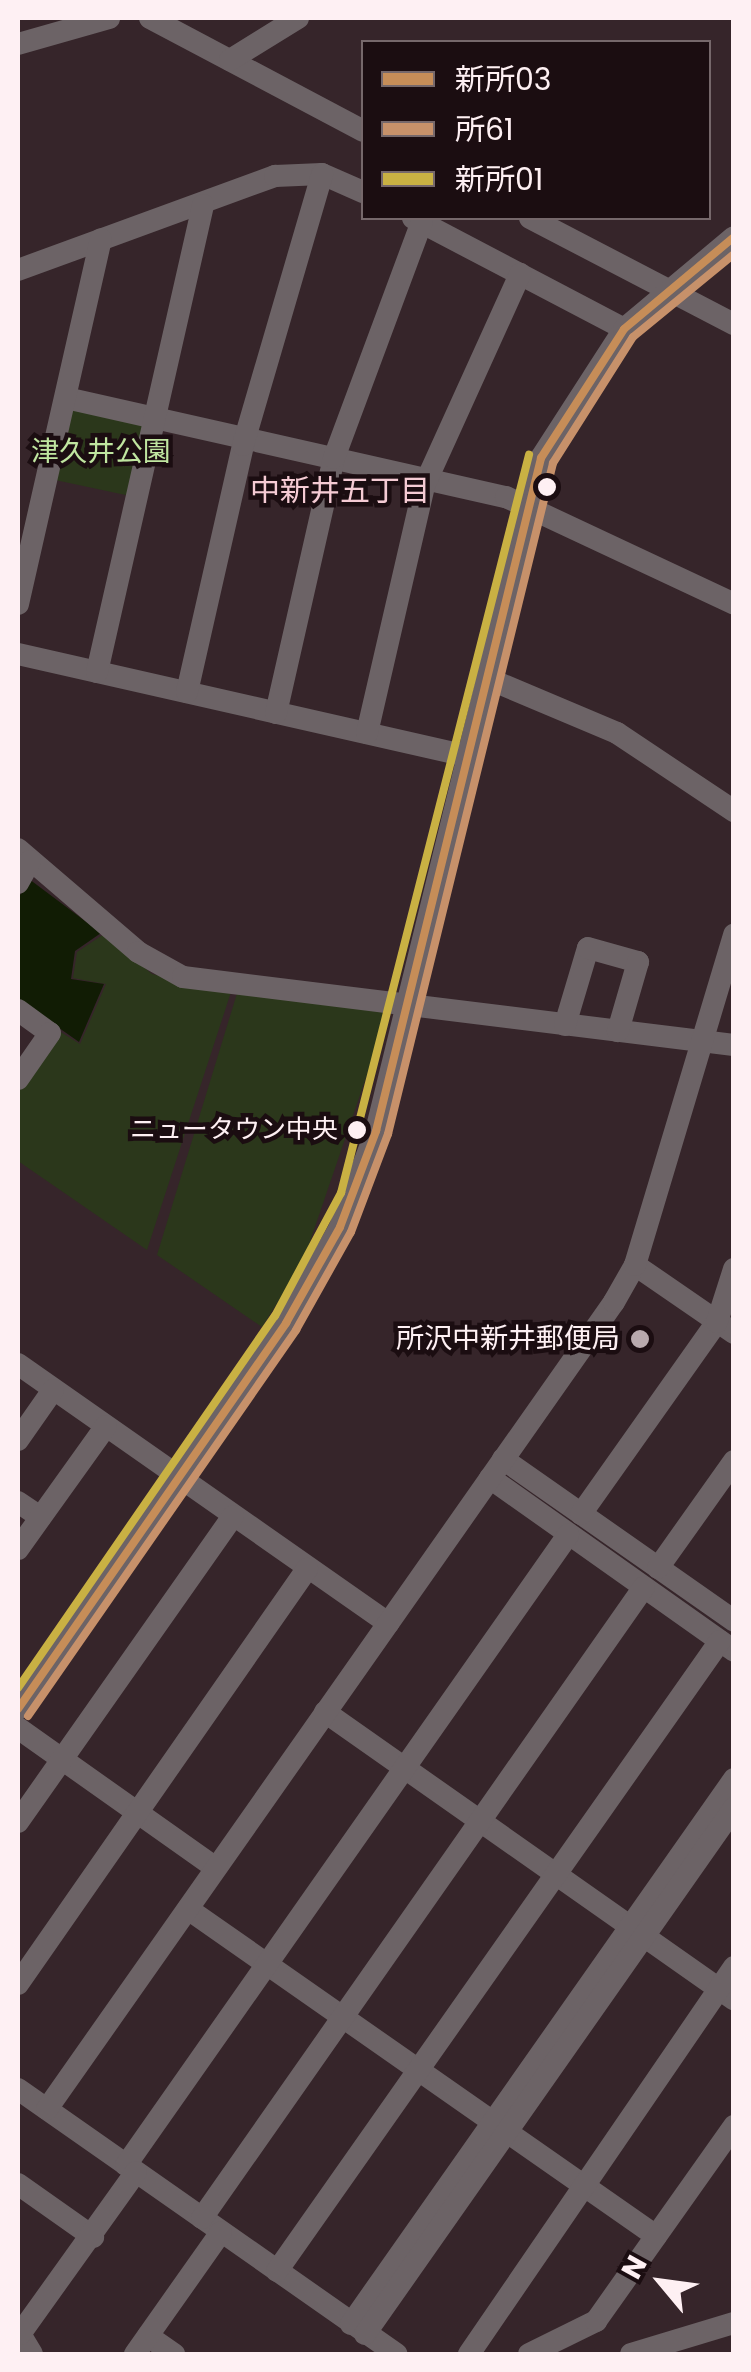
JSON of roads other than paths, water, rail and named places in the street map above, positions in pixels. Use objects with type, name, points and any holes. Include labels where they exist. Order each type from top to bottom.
[{"type":"street","points":[[18,44],[109,18]]},
{"type":"street","points":[[150,18],[361,129]]},
{"type":"street","points":[[230,60],[298,18]]},
{"type":"street","points":[[18,270],[203,205],[262,179],[322,174],[361,191]]},
{"type":"street","points":[[187,692],[246,438],[322,174]]},
{"type":"street","points":[[97,672],[203,205]]},
{"type":"street","points":[[276,712],[334,458],[418,220],[624,329]]},
{"type":"street","points":[[534,220],[734,324]]},
{"type":"street","points":[[18,1708],[179,1478],[340,1227],[407,1006],[524,505],[565,410],[624,329],[664,287],[734,237]]},
{"type":"street","points":[[18,604],[28,507],[66,398],[101,239]]},
{"type":"street","points":[[367,733],[426,478],[520,274]]},
{"type":"street","points":[[66,398],[426,478],[524,505],[734,604]]},
{"type":"street","points":[[18,654],[463,754]]},
{"type":"street","points":[[482,676],[617,734],[734,810]]},
{"type":"street","points":[[18,882],[24,855],[173,974],[734,1045]]},
{"type":"street","points":[[46,2108],[388,1624],[635,1264],[734,934]]},
{"type":"street","points":[[565,1025],[588,948],[638,962],[618,1031]]},
{"type":"street","points":[[18,1010],[50,1033],[18,1079]]},
{"type":"street","points":[[635,1264],[726,1328]]},
{"type":"street","points":[[581,1514],[726,1328],[734,1269]]},
{"type":"street","points":[[18,1364],[388,1624]]},
{"type":"street","points":[[18,1440],[54,1390]]},
{"type":"street","points":[[18,1549],[106,1426]]},
{"type":"street","points":[[174,2354],[142,2345],[211,2225],[343,2018],[734,1461]]},
{"type":"street","points":[[277,2271],[556,1873],[726,1646],[581,1514],[496,1469]]},
{"type":"street","points":[[496,1469],[568,1534],[734,1621]]},
{"type":"street","points":[[18,1502],[40,1517]]},
{"type":"street","points":[[18,1822],[233,1516]]},
{"type":"street","points":[[32,2354],[20,2334],[92,2237],[131,2168],[268,1964],[568,1534]]},
{"type":"street","points":[[18,1984],[307,1570]]},
{"type":"street","points":[[325,1712],[726,1994]]},
{"type":"street","points":[[18,1728],[216,1868]]},
{"type":"street","points":[[358,2329],[637,1931],[734,1779]]},
{"type":"street","points":[[637,1931],[734,1808]]},
{"type":"street","points":[[188,1909],[656,2236]]},
{"type":"street","points":[[468,2354],[581,2184],[726,1994],[734,1966]]},
{"type":"street","points":[[20,2096],[46,2108],[396,2354]]},
{"type":"street","points":[[529,2354],[585,2331],[734,2126]]},
{"type":"street","points":[[18,2184],[92,2237]]},
{"type":"street","points":[[631,2354],[734,2323]]},
{"type":"place","name":"ニュータウン中央","points":[[357,1130]]},
{"type":"place","name":"所沢中新井郵便局","points":[[640,1339]]},
{"type":"district","name":"中新井五丁目","points":[[340,491]]},
{"type":"park label","name":"津久井公園","points":[[101,452]]}]
